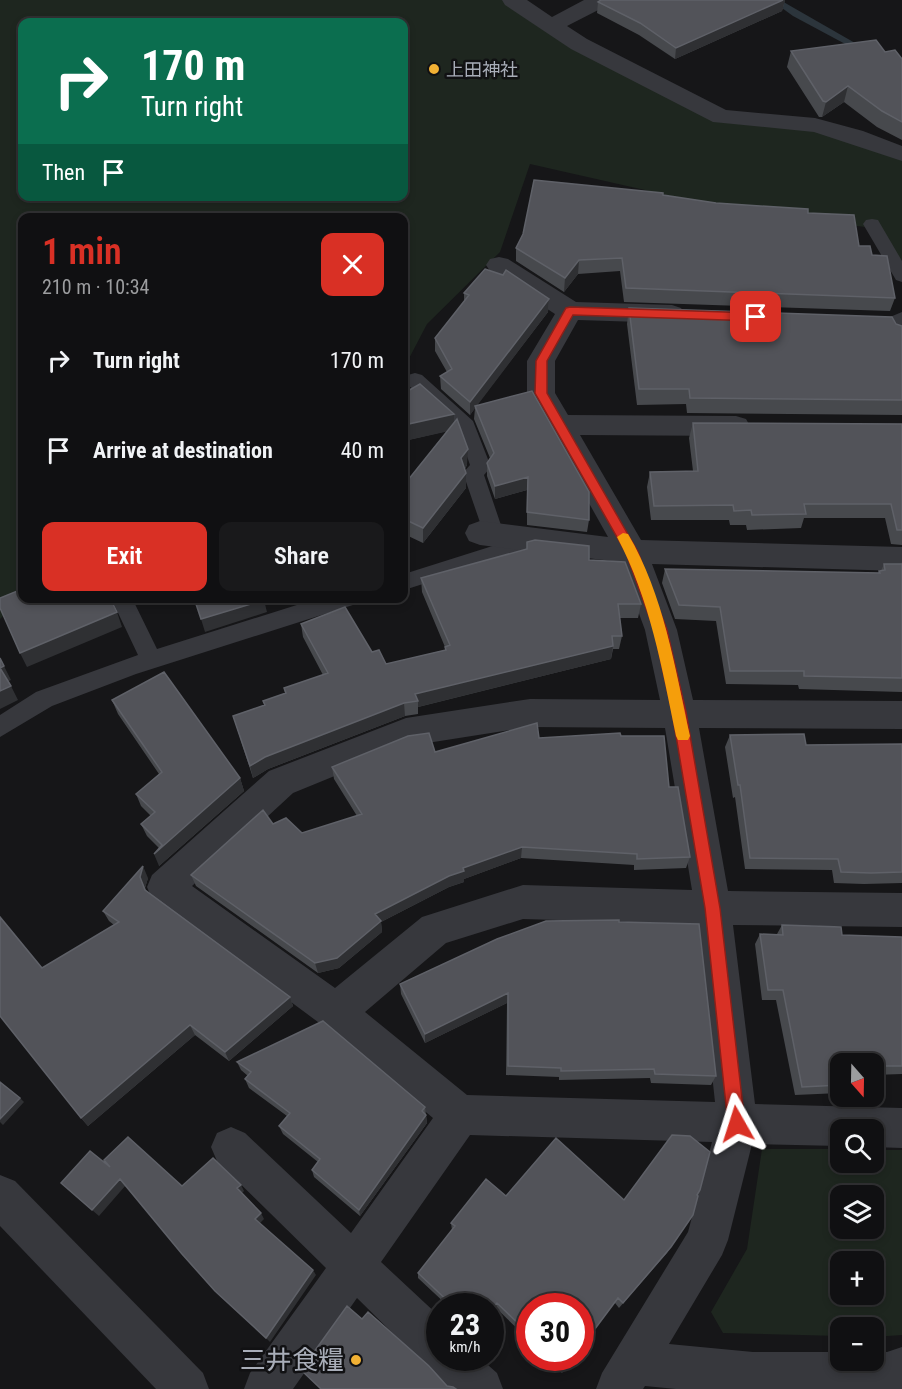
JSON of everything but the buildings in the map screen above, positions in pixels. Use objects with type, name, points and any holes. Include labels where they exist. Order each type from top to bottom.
[{"type":"street","points":[[513,0],[590,50],[721,117],[815,125],[855,136],[902,154]]},
{"type":"street","points":[[551,26],[600,0]]},
{"type":"street","points":[[499,265],[570,311],[698,315]]},
{"type":"street","points":[[570,311],[541,361],[541,393],[632,552],[661,630],[679,712],[713,908],[737,1124],[707,1240],[626,1376]]},
{"type":"street","points":[[558,425],[760,426]]},
{"type":"street","points":[[487,533],[632,552],[902,559]]},
{"type":"street","points":[[902,715],[679,712],[530,713],[405,732],[282,782],[165,887],[336,1012],[460,1115],[902,1128]]},
{"type":"street","points":[[336,1012],[435,929],[523,902],[713,908],[902,910]]},
{"type":"street","points":[[266,1389],[460,1115]]},
{"type":"street","points":[[231,1147],[426,1334]]},
{"type":"street","points":[[0,1196],[187,1389]]},
{"type":"street","points":[[626,1376],[887,1374],[902,1369]]},
{"type":"street","points":[[462,1371],[481,1389]]},
{"type":"lane","points":[[872,224],[902,276]]},
{"type":"lane","points":[[415,380],[466,426],[481,467],[473,473],[487,533]]},
{"type":"lane","points":[[408,581],[502,551],[546,541]]},
{"type":"lane","points":[[124,603],[152,660]]},
{"type":"lane","points":[[292,617],[302,603]]},
{"type":"lane","points":[[0,727],[44,699],[152,660],[333,603]]},
{"type":"shaded area","points":[[0,0],[508,0],[718,122],[817,131],[902,159],[902,263],[882,229],[742,212],[530,164],[500,252],[427,324],[408,360],[408,213],[18,213],[18,601],[0,619]]},
{"type":"shaded area","points":[[762,1149],[830,1149],[830,1173],[884,1173],[884,1150],[902,1150],[902,1335],[884,1336],[884,1317],[830,1317],[830,1336],[723,1333],[711,1312],[747,1249]]},
{"type":"waterway","points":[[775,0],[796,14],[865,51]]},
{"type":"slow traffic","points":[[623,537],[632,552],[661,630],[683,736]]},
{"type":"place","name":"上田神社","points":[[434,69]]},
{"type":"place","name":"三井食糧","points":[[356,1360]]},
{"type":"route","points":[[737,1124],[713,908],[679,712],[661,630],[632,552],[541,393],[541,361],[570,311],[756,317]]}]
